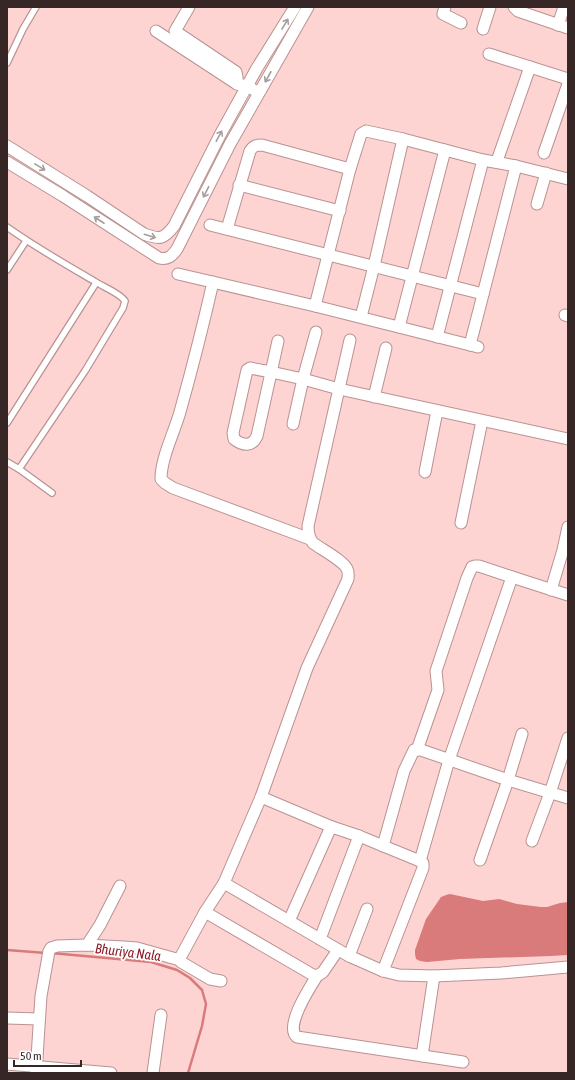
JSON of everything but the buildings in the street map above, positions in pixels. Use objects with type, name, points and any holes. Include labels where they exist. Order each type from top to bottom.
[{"type":"street","points":[[189,7],[175,32],[236,72],[242,85]]},
{"type":"street","points":[[7,146],[144,234],[154,238],[162,238],[168,234],[179,217],[220,135],[242,85],[295,7]]},
{"type":"street","points":[[7,162],[159,258],[169,258],[174,254],[230,144],[308,7]]},
{"type":"street","points":[[445,7],[443,14],[461,23]]},
{"type":"street","points":[[483,29],[490,7]]},
{"type":"street","points":[[514,7],[518,11],[563,26],[564,7]]},
{"type":"street","points":[[156,31],[242,85],[259,93]]},
{"type":"street","points":[[489,54],[568,79]]},
{"type":"street","points":[[497,162],[530,67]]},
{"type":"street","points":[[544,153],[568,84]]},
{"type":"street","points":[[315,306],[350,169],[360,134],[363,132],[368,131],[483,160],[568,178]]},
{"type":"street","points":[[361,317],[403,139]]},
{"type":"street","points":[[228,229],[250,151],[256,145],[262,145],[350,169]]},
{"type":"street","points":[[399,327],[445,150]]},
{"type":"street","points":[[437,336],[483,160]]},
{"type":"street","points":[[178,274],[361,317],[474,346],[483,294],[516,166]]},
{"type":"street","points":[[537,204],[546,173]]},
{"type":"street","points":[[240,185],[340,210]]},
{"type":"street","points":[[179,217],[192,221]]},
{"type":"street","points":[[210,225],[483,294]]},
{"type":"street","points":[[213,282],[202,332],[180,414],[166,455],[161,473],[161,479],[174,488],[310,539]]},
{"type":"street","points":[[293,424],[303,379],[316,332]]},
{"type":"street","points":[[180,960],[205,912],[224,883],[261,797],[307,668],[348,579],[347,568],[343,563],[313,543],[308,533],[308,526],[350,340]]},
{"type":"street","points":[[278,342],[271,372],[255,439],[250,444],[245,444],[234,439],[232,433],[247,370],[250,368],[271,372],[303,379],[374,397],[568,439]]},
{"type":"street","points":[[374,397],[386,348]]},
{"type":"street","points":[[425,472],[437,411]]},
{"type":"street","points":[[461,523],[482,421]]},
{"type":"street","points":[[551,590],[568,527]]},
{"type":"street","points":[[417,750],[438,690],[436,671],[472,567],[479,566],[568,595]]},
{"type":"street","points":[[420,861],[450,760],[512,576]]},
{"type":"street","points":[[480,860],[508,780],[522,734]]},
{"type":"street","points":[[532,841],[568,738]]},
{"type":"street","points":[[383,846],[404,771],[414,750],[420,750],[508,780],[568,798]]},
{"type":"street","points":[[261,797],[423,863],[423,868],[383,971]]},
{"type":"street","points":[[289,922],[332,827]]},
{"type":"street","points":[[320,939],[359,836]]},
{"type":"street","points":[[224,883],[349,956],[383,971],[399,975],[434,976],[501,973],[568,967]]},
{"type":"street","points":[[87,946],[100,925],[120,886]]},
{"type":"street","points":[[349,956],[367,909]]},
{"type":"street","points":[[205,912],[317,976]]},
{"type":"street","points":[[36,1070],[41,996],[46,964],[51,948],[57,946],[87,946],[137,948],[180,960],[210,979],[221,981]]},
{"type":"street","points":[[338,950],[323,972],[317,976],[300,1006],[292,1029],[294,1036],[463,1062]]},
{"type":"street","points":[[422,1056],[434,976]]},
{"type":"street","points":[[153,1073],[161,1015]]},
{"type":"street","points":[[7,1018],[39,1019]]},
{"type":"street","points":[[7,1064],[36,1070],[111,1073]]},
{"type":"lane","points":[[7,63],[23,28],[36,7]]},
{"type":"lane","points":[[7,227],[26,241],[121,296],[126,301],[85,371],[19,469]]},
{"type":"lane","points":[[7,270],[26,241]]},
{"type":"lane","points":[[7,423],[96,282]]},
{"type":"lane","points":[[7,462],[52,493]]},
{"type":"shaded area","points":[[450,894],[483,901],[499,899],[517,904],[541,907],[568,902],[568,955],[460,959],[427,962],[416,959],[415,950],[426,919],[441,897]]},
{"type":"waterway","name":"Bhuriya Nala","points":[[7,950],[46,953]]},
{"type":"waterway","name":"Bhuriya Nala","points":[[51,953],[151,962],[177,970],[190,978],[202,990],[206,1004],[202,1026],[188,1073]]}]
